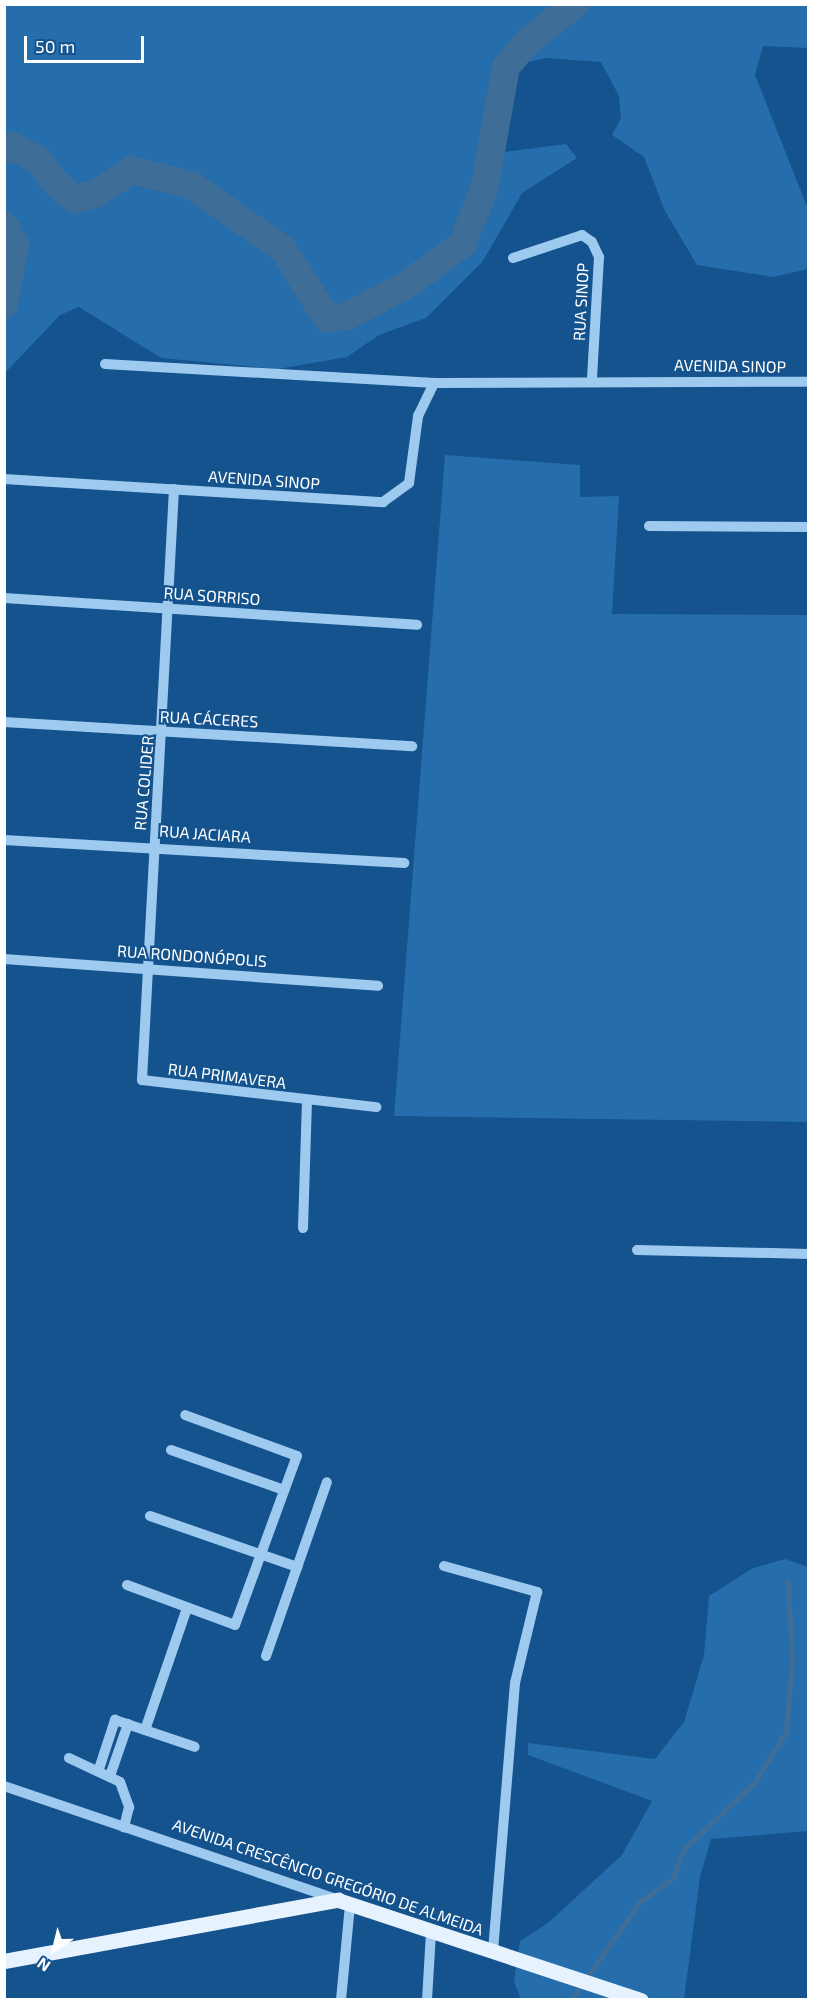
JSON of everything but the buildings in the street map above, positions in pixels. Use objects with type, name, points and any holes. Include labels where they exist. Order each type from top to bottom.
[{"type":"main road","name":"AVENIDA CRESCÊNCIO GREGÓRIO DE ALMEIDA","points":[[344,1903],[574,1976],[641,2000]]},
{"type":"main road","points":[[4,1961],[344,1903]]},
{"type":"street","name":"RUA SINOP","points":[[513,258],[582,235],[592,242],[600,257],[592,378]]},
{"type":"street","name":"AVENIDA SINOP","points":[[105,364],[434,383],[592,378],[808,382]]},
{"type":"street","name":"AVENIDA SINOP","points":[[4,479],[383,502],[394,499],[409,483],[418,416],[434,383]]},
{"type":"street","name":"RUA COLIDER","points":[[142,1080],[154,845],[170,608],[174,489]]},
{"type":"street","points":[[649,526],[808,527]]},
{"type":"street","name":"RUA SORRISO","points":[[4,598],[417,625]]},
{"type":"street","name":"RUA CÁCERES","points":[[4,722],[412,746]]},
{"type":"street","name":"RUA JACIARA","points":[[4,840],[154,845],[404,862]]},
{"type":"street","name":"RUA RONDONÓPOLIS","points":[[4,959],[147,967],[378,986]]},
{"type":"street","name":"RUA PRIMAVERA","points":[[142,1080],[308,1101],[376,1107]]},
{"type":"street","name":"RUA PRIMAVERA","points":[[303,1228],[308,1101]]},
{"type":"street","points":[[637,1250],[808,1254]]},
{"type":"street","points":[[127,1585],[235,1625],[297,1456],[185,1415]]},
{"type":"street","points":[[171,1450],[284,1490]]},
{"type":"street","points":[[266,1656],[327,1482]]},
{"type":"street","points":[[150,1516],[297,1567]]},
{"type":"street","points":[[444,1566],[537,1592],[515,1683],[493,1952]]},
{"type":"street","points":[[145,1730],[188,1608]]},
{"type":"street","points":[[99,1768],[115,1720],[195,1748]]},
{"type":"street","points":[[111,1773],[128,1724]]},
{"type":"street","points":[[69,1758],[111,1773],[129,1807],[124,1827]]},
{"type":"street","name":"AVENIDA CRESCÊNCIO GREGÓRIO DE ALMEIDA","points":[[4,1786],[344,1903]]},
{"type":"street","points":[[341,2000],[344,1903]]},
{"type":"street","points":[[427,2000],[431,1932]]},
{"type":"shaded area","points":[[5,4],[808,5],[808,48],[763,46],[755,75],[808,209],[808,269],[773,277],[697,265],[665,211],[644,157],[612,135],[621,118],[619,96],[601,62],[546,58],[506,67],[489,154],[566,144],[577,158],[522,193],[483,261],[426,318],[379,335],[347,357],[278,369],[161,358],[79,307],[60,315],[5,373]]},
{"type":"shaded area","points":[[445,455],[580,465],[580,497],[619,496],[612,614],[808,615],[808,1122],[394,1116]]},
{"type":"shaded area","points":[[785,1559],[808,1567],[808,1831],[711,1839],[700,1877],[684,1999],[521,1999],[514,1982],[520,1941],[548,1923],[622,1855],[652,1801],[528,1755],[528,1743],[655,1759],[684,1722],[704,1655],[709,1596],[753,1568]]},
{"type":"waterway","points":[[4,151],[12,146],[41,162],[53,181],[74,199],[95,194],[132,170],[191,185],[283,249],[327,318],[345,317],[405,286],[462,244],[484,190],[506,67],[525,44],[575,4]]},
{"type":"waterway","points":[[4,225],[15,244],[4,304]]},
{"type":"waterway","points":[[571,2000],[640,1902],[673,1878],[684,1849],[755,1782],[786,1732],[792,1660],[788,1583]]}]
